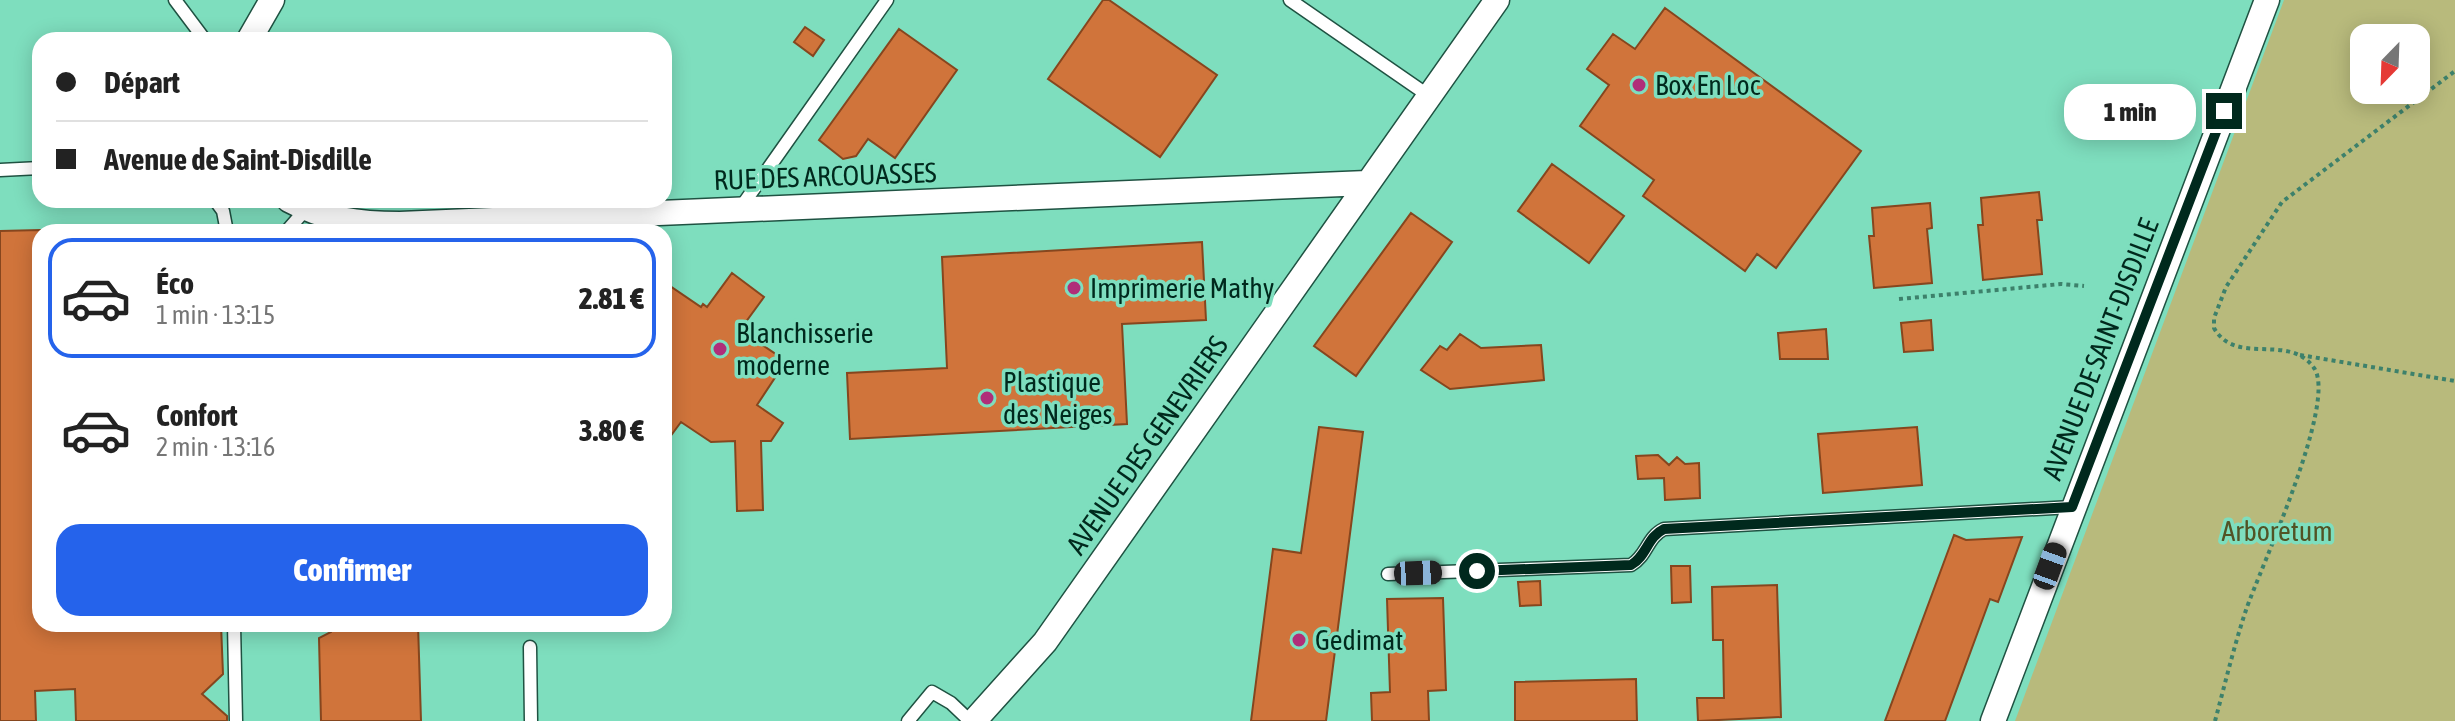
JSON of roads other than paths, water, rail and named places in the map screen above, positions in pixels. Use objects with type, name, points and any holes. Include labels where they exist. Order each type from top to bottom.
[{"type":"street","points":[[254,32],[272,0]]},
{"type":"street","name":"AVENUE DES GENEVRIERS","points":[[972,721],[1045,642],[1497,0]]},
{"type":"street","name":"AVENUE DE SAINT-DISDILLE","points":[[1993,721],[2267,0]]},
{"type":"street","name":"RUE DES ARCOUASSES","points":[[494,224],[739,210],[1367,183]]},
{"type":"street","name":"RUE DES ARCOUASSES","points":[[307,208],[347,222],[385,224]]},
{"type":"lane","points":[[175,0],[199,32]]},
{"type":"lane","points":[[739,210],[887,0]]},
{"type":"lane","points":[[1290,0],[1429,96]]},
{"type":"lane","points":[[0,170],[32,168]]},
{"type":"lane","points":[[1388,574],[1631,565],[1641,558],[1655,534],[1664,529],[2072,507]]},
{"type":"lane","points":[[234,632],[236,721]]},
{"type":"lane","points":[[530,647],[531,721]]},
{"type":"lane","points":[[908,721],[932,692],[972,721]]},
{"type":"place","name":"Box En Loc","points":[[1639,85]]},
{"type":"place","name":"Imprimerie Mathy","points":[[1074,288]]},
{"type":"place","name":"Blanchisserie moderne","points":[[720,349]]},
{"type":"place","name":"Plastique des Neiges","points":[[987,398]]},
{"type":"place","name":"Gedimat","points":[[1299,640]]},
{"type":"park label","name":"Arboretum","points":[[2277,531]]}]
